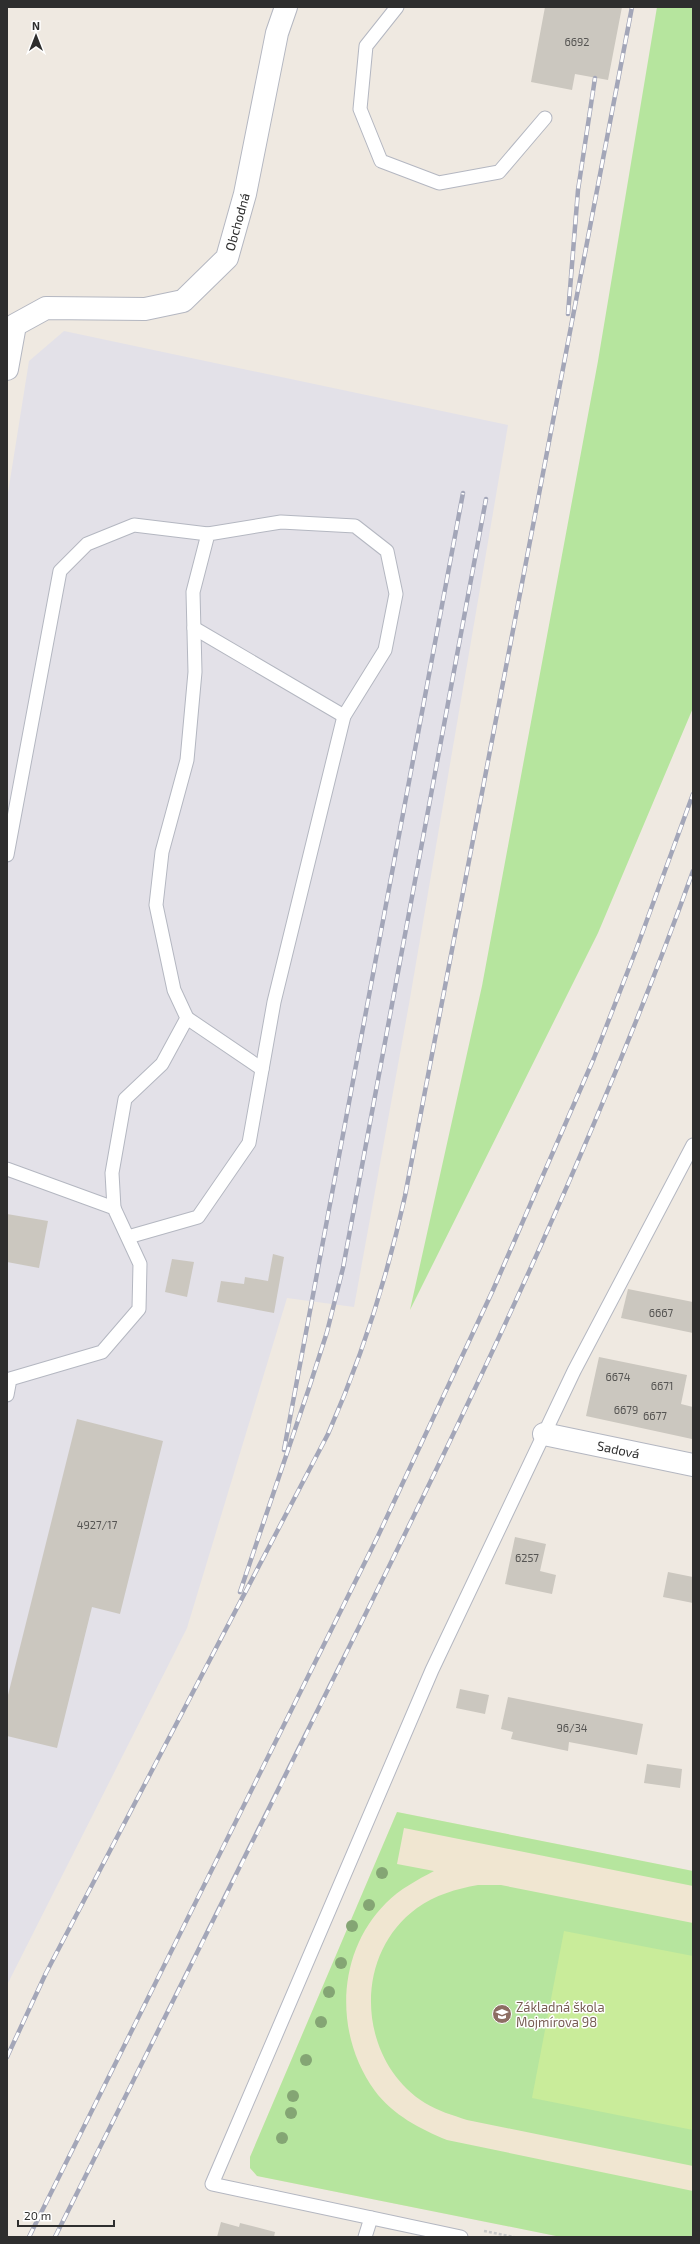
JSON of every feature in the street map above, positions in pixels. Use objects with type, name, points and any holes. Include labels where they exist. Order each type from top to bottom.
[{"type":"street","name":"Obchodná","points":[[7,369],[15,325],[46,308],[145,309],[183,301],[227,258],[245,194],[277,33],[286,7]]},
{"type":"street","name":"Sadová","points":[[544,1434],[693,1465]]},
{"type":"lane","points":[[397,7],[366,46],[360,109],[381,161],[439,183],[499,172],[545,118]]},
{"type":"lane","points":[[7,855],[60,571],[87,544],[134,525],[208,534],[281,522],[355,526],[387,551],[396,594],[385,650],[344,716],[274,1002],[249,1143],[198,1217],[128,1237]]},
{"type":"lane","points":[[208,534],[193,592],[196,672],[187,760],[162,852],[156,904],[174,990],[187,1018],[262,1069]]},
{"type":"lane","points":[[194,628],[344,716]]},
{"type":"lane","points":[[7,1395],[10,1379],[102,1352],[138,1309],[140,1264],[114,1208],[112,1173],[125,1099],[162,1064],[187,1018]]},
{"type":"lane","points":[[461,2237],[212,2184],[432,1670],[574,1371],[693,1145]]},
{"type":"lane","points":[[7,1169],[114,1208]]},
{"type":"lane","points":[[365,2237],[371,2218]]},
{"type":"shaded area","points":[[64,331],[508,425],[409,1004],[354,1307],[287,1298],[187,1628],[7,1985],[7,499],[29,361]]},
{"type":"shaded area","name":"Základná škola Mojmírova 98","points":[[397,1812],[693,1871],[693,2237],[561,2237],[257,2176],[250,2168],[250,2157]]},
{"type":"green space","points":[[657,7],[693,7],[693,708],[598,933],[410,1310],[482,986],[598,361]]},
{"type":"green space","points":[[397,1812],[693,1871],[693,1886],[404,1828],[397,1864],[434,1871],[397,1893],[386,1903],[369,1923],[357,1946],[350,1970],[346,1995],[347,2020],[352,2045],[362,2069],[382,2100],[399,2114],[417,2126],[447,2140],[693,2191],[693,2237],[561,2237],[257,2176],[250,2168],[250,2157]]},
{"type":"green space","points":[[478,1885],[501,1885],[693,1923],[693,2166],[467,2120],[445,2113],[430,2106],[403,2085],[386,2062],[376,2036],[371,2008],[373,1980],[381,1953],[396,1928],[424,1903],[446,1893]]},
{"type":"green space","points":[[564,1931],[693,1956],[693,2130],[532,2098]]},
{"type":"building","points":[[545,7],[622,7],[608,80],[575,74],[572,90],[531,82]]},
{"type":"building","points":[[7,1214],[48,1221],[39,1268],[7,1262]]},
{"type":"building","points":[[273,1254],[284,1257],[274,1313],[217,1302],[221,1281],[244,1284],[245,1277],[268,1281]]},
{"type":"building","points":[[172,1259],[194,1262],[187,1297],[165,1292]]},
{"type":"building","points":[[628,1289],[693,1302],[693,1333],[621,1318]]},
{"type":"building","points":[[599,1357],[687,1375],[681,1404],[693,1407],[692,1439],[586,1416]]},
{"type":"building","points":[[77,1419],[163,1441],[120,1614],[92,1607],[57,1748],[7,1736],[7,1699]]},
{"type":"building","points":[[515,1537],[546,1544],[540,1571],[556,1575],[552,1594],[505,1584]]},
{"type":"building","points":[[668,1572],[693,1577],[693,1603],[663,1597]]},
{"type":"building","points":[[460,1689],[489,1695],[485,1714],[456,1708]]},
{"type":"building","points":[[508,1697],[643,1724],[637,1755],[569,1742],[568,1751],[511,1739],[513,1732],[501,1729]]},
{"type":"building","points":[[647,1764],[682,1769],[680,1788],[644,1783]]},
{"type":"building","points":[[221,2222],[239,2227],[240,2223],[275,2232],[274,2237],[217,2237]]},
{"type":"railway","points":[[7,2057],[46,1973],[328,1434],[352,1376],[382,1287],[405,1196],[632,7]]},
{"type":"railway","points":[[568,314],[578,190],[595,78]]},
{"type":"railway","points":[[284,1450],[463,493]]},
{"type":"railway","points":[[240,1592],[327,1332],[343,1268],[486,499]]},
{"type":"railway","points":[[29,2237],[378,1536],[493,1290],[594,1058],[636,950],[693,794]]},
{"type":"railway","points":[[55,2237],[328,1691],[455,1431],[498,1339],[581,1154],[658,966],[693,871]]},
{"type":"place","name":"Základná škola Mojmírova 98","points":[[502,2014]]}]
